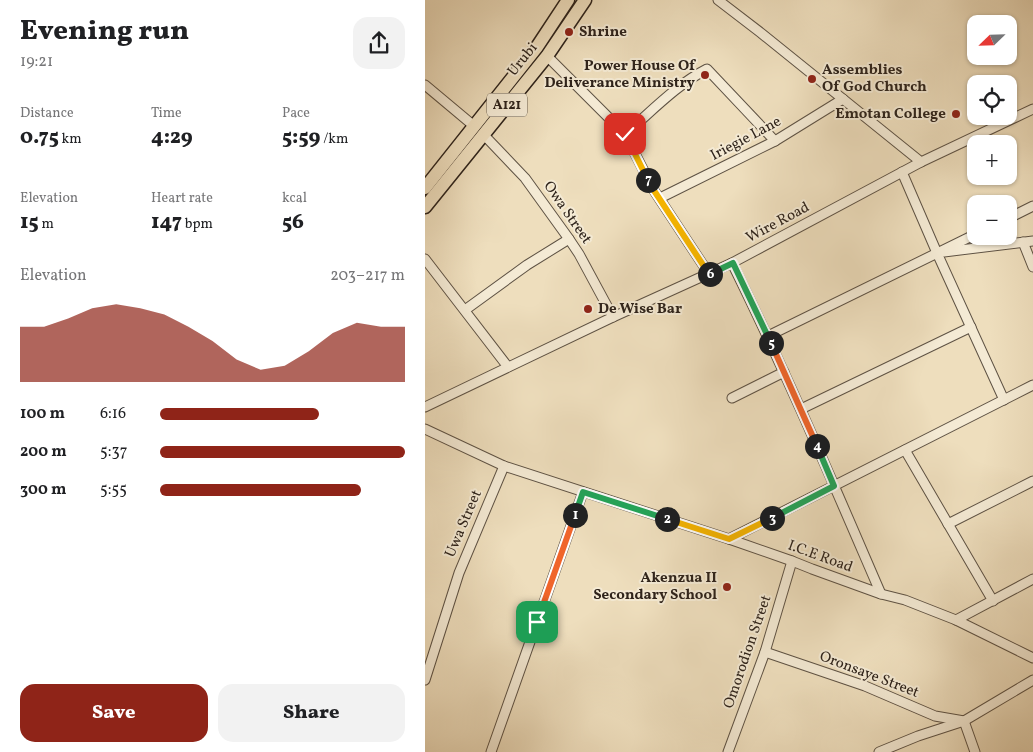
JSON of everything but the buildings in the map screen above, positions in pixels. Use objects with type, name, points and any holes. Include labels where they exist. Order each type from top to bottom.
[{"type":"highway","name":"Urubi","points":[[425,207],[568,0]]},
{"type":"highway","name":"Urubi","points":[[425,188],[547,56],[585,0]]},
{"type":"street","points":[[718,0],[921,162]]},
{"type":"street","points":[[547,56],[625,134],[653,189],[709,274]]},
{"type":"street","points":[[625,134],[667,97],[696,75],[707,70],[775,141]]},
{"type":"street","name":"Owa Street","points":[[425,85],[479,130],[525,178],[579,254],[613,317]]},
{"type":"street","name":"Iriegie Lane","points":[[660,198],[775,141],[843,99]]},
{"type":"street","name":"Wire Road","points":[[425,407],[613,317],[733,263],[921,162],[1033,109]]},
{"type":"street","points":[[903,172],[937,254],[1004,400]]},
{"type":"street","points":[[1017,214],[1033,206]]},
{"type":"street","points":[[465,310],[527,265],[569,239]]},
{"type":"street","points":[[768,336],[967,239]]},
{"type":"street","points":[[937,254],[1033,241]]},
{"type":"street","points":[[1023,242],[1033,267]]},
{"type":"street","points":[[425,259],[508,367]]},
{"type":"street","points":[[733,263],[801,409],[881,594]]},
{"type":"street","points":[[801,409],[971,327]]},
{"type":"street","points":[[733,398],[784,372]]},
{"type":"street","points":[[729,539],[1033,385]]},
{"type":"street","name":"I.C.E Road","points":[[425,429],[504,466],[729,539],[881,594],[905,600],[957,620],[1033,658]]},
{"type":"street","points":[[905,450],[993,600]]},
{"type":"street","name":"Uwa Street","points":[[425,680],[459,573],[504,466]]},
{"type":"street","points":[[948,524],[1033,481]]},
{"type":"street","points":[[491,752],[583,492]]},
{"type":"street","name":"Omorodion Street","points":[[728,752],[765,652],[792,561]]},
{"type":"street","points":[[957,620],[1033,579]]},
{"type":"street","name":"Oronsaye Street","points":[[765,652],[865,686],[935,716],[965,721]]},
{"type":"street","points":[[879,752],[918,736],[965,721],[1033,680]]},
{"type":"street","points":[[965,721],[975,752]]},
{"type":"place","name":"Shrine","points":[[569,32]]},
{"type":"place","name":"Power House Of Deliverance Ministry","points":[[705,75]]},
{"type":"place","name":"Assemblies Of God Church","points":[[812,79]]},
{"type":"place","name":"Emotan College","points":[[956,114]]},
{"type":"place","name":"De Wise Bar","points":[[588,309]]},
{"type":"place","name":"Akenzua II Secondary School","points":[[727,587]]},
{"type":"route","points":[[537,622],[583,492],[729,539],[834,486],[768,336],[733,263],[709,274],[653,189],[625,134]]}]
